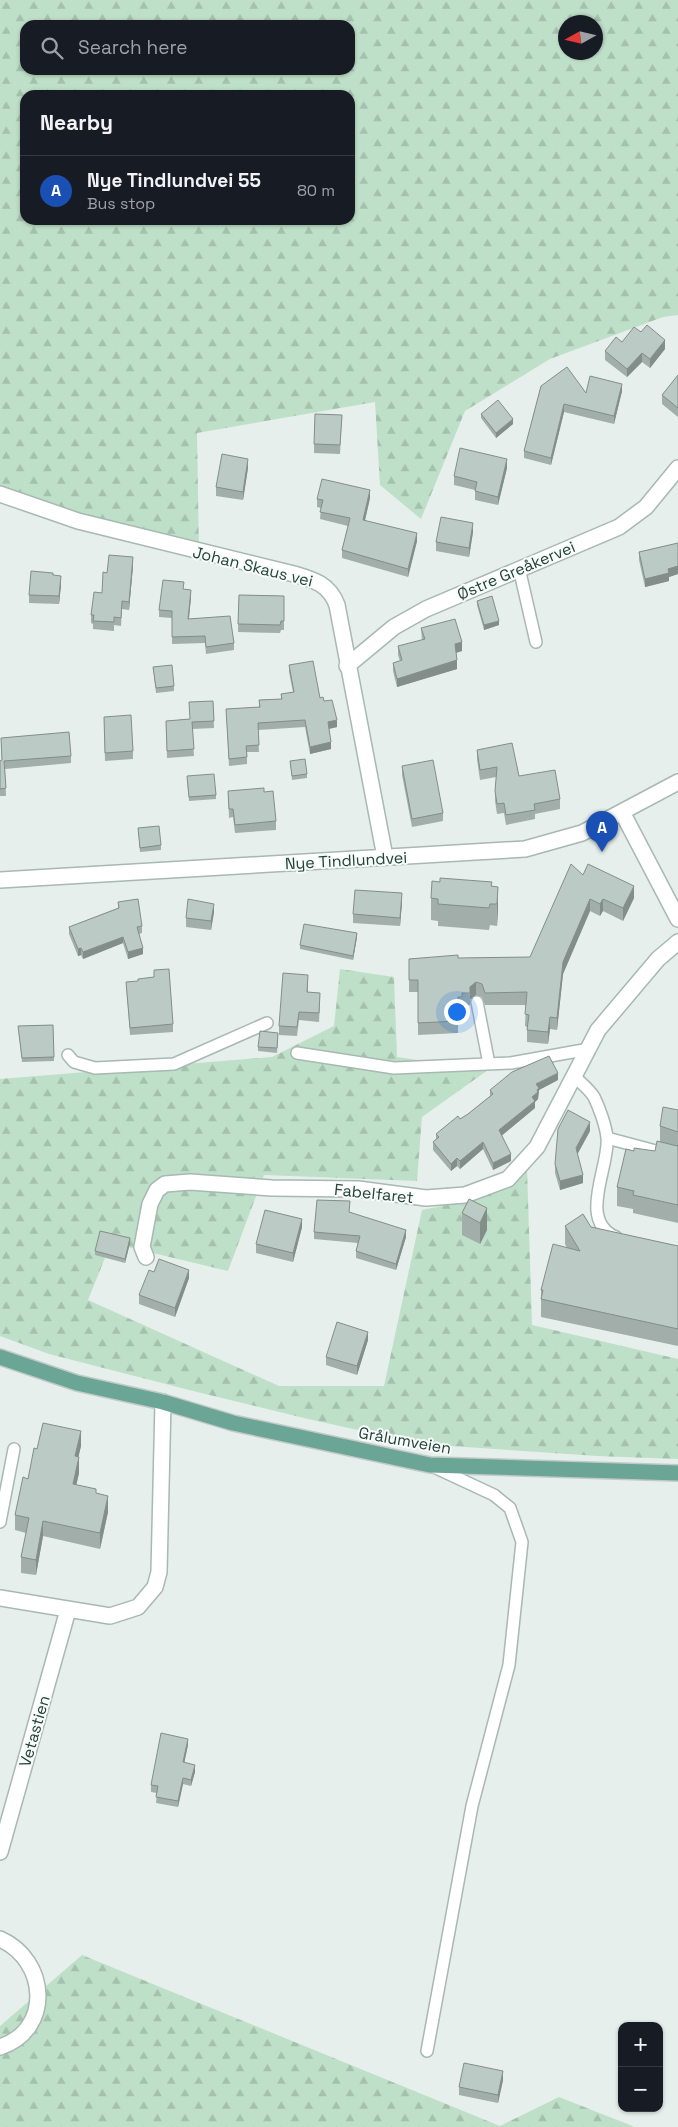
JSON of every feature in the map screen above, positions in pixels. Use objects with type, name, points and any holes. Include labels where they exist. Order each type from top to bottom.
[{"type":"main road","name":"Grålumveien","points":[[0,1357],[78,1382],[163,1402],[233,1423],[430,1465],[678,1473]]},
{"type":"street","name":"Østre Greåkervei","points":[[347,666],[371,644],[409,618],[519,568],[612,530],[632,519],[651,502],[678,468]]},
{"type":"street","name":"Johan Skaus vei","points":[[0,494],[78,522],[313,579],[326,586],[333,594],[385,857]]},
{"type":"street","name":"Nye Tindlundvei","points":[[0,880],[525,850],[582,833],[678,782]]},
{"type":"street","points":[[622,812],[678,919]]},
{"type":"street","name":"Fabelfaret","points":[[146,1257],[142,1247],[150,1204],[157,1190],[165,1184],[190,1182],[272,1188],[358,1189],[426,1198],[465,1194],[508,1179],[537,1147],[575,1078],[598,1030],[626,994],[658,959],[678,942]]},
{"type":"street","points":[[0,1598],[110,1616],[138,1607],[155,1586],[159,1572],[163,1402]]},
{"type":"street","name":"Vetastien","points":[[0,1852],[68,1610]]},
{"type":"street","points":[[0,1939],[16,1948],[25,1957],[32,1968],[38,1989],[36,2009],[25,2031],[13,2041],[0,2048]]},
{"type":"lane","points":[[519,568],[536,642]]},
{"type":"lane","points":[[477,1002],[489,1064]]},
{"type":"lane","points":[[68,1055],[74,1062],[95,1068],[174,1064],[267,1022]]},
{"type":"lane","points":[[297,1053],[394,1068],[511,1063],[589,1050]]},
{"type":"lane","points":[[575,1078],[594,1096],[608,1138],[596,1210],[600,1224],[606,1232],[623,1239]]},
{"type":"lane","points":[[608,1138],[678,1157]]},
{"type":"lane","points":[[0,1522],[14,1449]]},
{"type":"lane","points":[[427,2051],[472,1806],[509,1665],[522,1542],[510,1508],[494,1495],[430,1465]]},
{"type":"green space","points":[[0,0],[678,0],[678,315],[663,317],[550,359],[465,411],[421,519],[380,485],[375,402],[197,433],[199,552],[0,494]]},
{"type":"green space","points":[[340,969],[394,977],[397,1057],[488,1070],[422,1117],[417,1181],[264,1175],[228,1271],[111,1243],[88,1300],[279,1386],[384,1386],[422,1210],[481,1198],[527,1168],[532,1325],[678,1359],[678,1459],[597,1456],[421,1444],[197,1392],[49,1354],[0,1336],[0,1079],[272,1057],[334,1026]]},
{"type":"green space","points":[[82,1955],[500,2126],[559,2097],[635,2127],[0,2127],[0,2026]]},
{"type":"building","points":[[647,325],[665,340],[650,359],[642,353],[627,369],[605,351],[616,337],[622,342],[634,327],[641,332]]},
{"type":"building","points":[[567,367],[586,393],[590,376],[622,384],[614,416],[564,404],[551,458],[524,451],[541,386]]},
{"type":"building","points":[[678,375],[678,408],[662,395]]},
{"type":"building","points":[[498,400],[513,419],[496,433],[481,414]]},
{"type":"building","points":[[315,414],[342,415],[340,445],[314,444]]},
{"type":"building","points":[[460,448],[507,459],[498,497],[475,491],[477,482],[454,476]]},
{"type":"building","points":[[222,454],[248,459],[243,492],[216,487]]},
{"type":"building","points":[[322,479],[370,490],[363,520],[417,533],[408,569],[342,550],[350,518],[320,512],[323,500],[317,499]]},
{"type":"building","points":[[441,517],[473,523],[469,548],[436,542]]},
{"type":"building","points":[[678,543],[678,566],[668,569],[669,573],[645,579],[639,552]]},
{"type":"building","points":[[109,555],[133,557],[129,602],[122,601],[121,618],[114,617],[114,622],[93,621],[94,615],[91,615],[94,592],[102,593],[103,572],[107,573]]},
{"type":"building","points":[[31,571],[53,573],[53,575],[61,576],[59,596],[29,595]]},
{"type":"building","points":[[163,580],[184,582],[183,589],[191,590],[188,619],[230,616],[234,643],[206,647],[205,636],[172,637],[172,611],[159,610]]},
{"type":"building","points":[[239,595],[284,596],[284,621],[281,621],[280,625],[238,624]]},
{"type":"building","points":[[492,596],[499,621],[484,625],[477,601]]},
{"type":"building","points":[[455,619],[462,642],[455,644],[457,660],[397,679],[393,663],[402,660],[398,646],[425,639],[421,628]]},
{"type":"building","points":[[313,661],[320,698],[323,697],[324,701],[332,700],[337,720],[328,722],[331,742],[310,747],[305,720],[258,723],[259,745],[246,746],[247,757],[229,759],[226,709],[260,707],[259,700],[282,699],[281,694],[294,692],[289,665]]},
{"type":"building","points":[[172,665],[174,686],[156,688],[153,667]]},
{"type":"building","points":[[213,701],[214,721],[192,722],[194,749],[167,751],[166,721],[190,719],[189,702]]},
{"type":"building","points":[[131,715],[133,751],[105,753],[104,717]]},
{"type":"building","points":[[69,732],[71,756],[4,761],[6,788],[0,789],[1,738]]},
{"type":"building","points":[[512,743],[519,776],[555,770],[560,799],[534,804],[535,810],[506,815],[504,803],[497,804],[495,791],[497,767],[480,770],[477,750]]},
{"type":"building","points":[[305,759],[307,774],[292,776],[290,761]]},
{"type":"building","points":[[433,760],[443,813],[412,819],[402,766]]},
{"type":"building","points":[[214,774],[216,795],[189,797],[187,776]]},
{"type":"building","points":[[264,788],[264,792],[273,791],[276,821],[235,825],[233,809],[229,809],[228,791]]},
{"type":"building","points":[[159,826],[161,845],[140,848],[138,828]]},
{"type":"building","points":[[571,864],[583,875],[588,864],[634,886],[623,908],[603,899],[600,904],[590,899],[563,962],[557,1018],[550,1017],[548,1032],[527,1030],[529,1015],[525,1014],[527,992],[485,993],[482,984],[476,982],[470,987],[470,993],[462,993],[462,997],[458,997],[458,1021],[418,1023],[418,980],[409,980],[409,959],[458,955],[458,958],[530,957]]},
{"type":"building","points":[[440,878],[492,882],[491,886],[498,887],[497,904],[490,904],[489,908],[438,904],[438,899],[431,898],[432,881],[440,882]]},
{"type":"building","points":[[355,890],[402,893],[400,918],[353,914]]},
{"type":"building","points":[[138,899],[142,926],[137,927],[143,948],[128,952],[123,937],[83,952],[81,948],[78,949],[69,927],[119,908],[118,902]]},
{"type":"building","points":[[188,899],[214,904],[211,921],[186,918]]},
{"type":"building","points":[[304,924],[357,933],[353,956],[300,945]]},
{"type":"building","points":[[169,969],[173,1024],[130,1028],[126,982],[154,977],[154,970]]},
{"type":"building","points":[[283,973],[308,975],[307,992],[320,993],[319,1013],[299,1012],[297,1027],[279,1026]]},
{"type":"building","points":[[53,1025],[54,1057],[22,1058],[18,1026]]},
{"type":"building","points":[[260,1031],[278,1033],[277,1048],[258,1047]]},
{"type":"building","points":[[549,1056],[558,1073],[536,1084],[539,1088],[538,1092],[532,1097],[535,1101],[499,1130],[511,1154],[493,1163],[483,1142],[460,1161],[457,1158],[451,1164],[433,1142],[439,1137],[436,1134],[458,1116],[460,1119],[468,1114],[493,1094],[490,1090],[512,1072]]},
{"type":"building","points":[[663,1107],[678,1110],[678,1132],[660,1126]]},
{"type":"building","points":[[568,1110],[590,1122],[576,1148],[583,1175],[560,1181],[555,1164],[558,1129]]},
{"type":"building","points":[[657,1141],[678,1145],[678,1205],[633,1195],[634,1191],[617,1187],[626,1149],[634,1151],[634,1148],[655,1151]]},
{"type":"building","points":[[469,1199],[487,1208],[480,1223],[462,1213]]},
{"type":"building","points":[[317,1200],[350,1201],[349,1212],[406,1230],[396,1264],[356,1251],[360,1236],[314,1232]]},
{"type":"building","points":[[265,1210],[302,1219],[293,1253],[256,1244]]},
{"type":"building","points":[[583,1214],[591,1227],[678,1246],[678,1329],[541,1299],[543,1290],[541,1290],[553,1244],[580,1251],[565,1226]]},
{"type":"building","points":[[100,1231],[130,1238],[125,1259],[95,1251]]},
{"type":"building","points":[[159,1259],[189,1270],[175,1308],[139,1295],[149,1270],[154,1272]]},
{"type":"building","points":[[337,1322],[368,1332],[357,1366],[326,1357]]},
{"type":"building","points":[[43,1423],[81,1431],[75,1456],[79,1457],[73,1484],[96,1489],[96,1493],[108,1496],[100,1533],[43,1521],[36,1560],[21,1557],[29,1518],[15,1515],[23,1477],[28,1479],[34,1448],[37,1449]]},
{"type":"building","points":[[161,1733],[188,1739],[183,1762],[195,1765],[191,1780],[183,1778],[178,1801],[156,1797],[158,1786],[151,1785]]},
{"type":"building","points":[[464,2063],[503,2071],[498,2095],[459,2087]]},
{"type":"place","name":"Nye Tindlundvei 55","points":[[602,852]]}]
